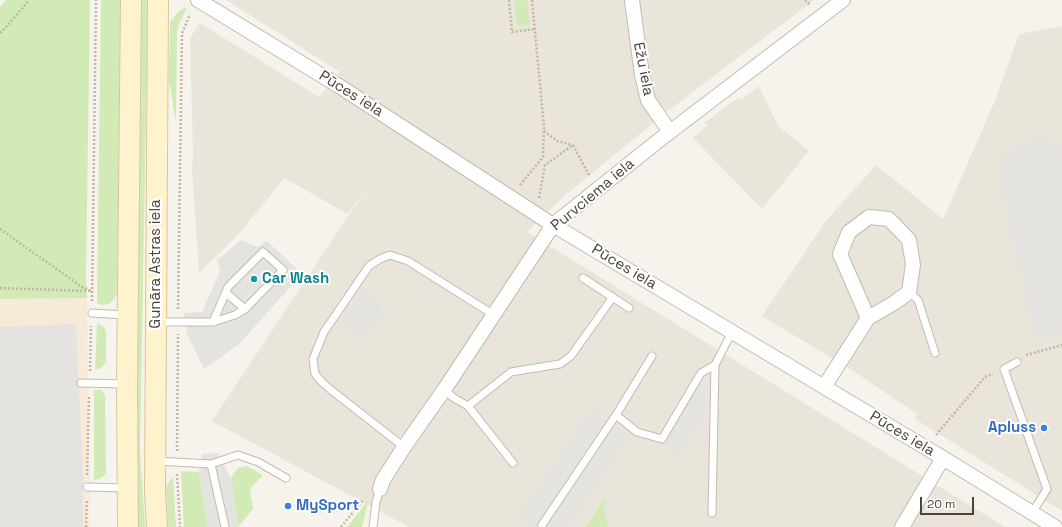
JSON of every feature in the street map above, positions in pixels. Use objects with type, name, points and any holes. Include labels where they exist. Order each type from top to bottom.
[{"type":"main road","name":"Gunāra Astras iela","points":[[128,527],[127,384],[131,0]]},
{"type":"main road","name":"Gunāra Astras iela","points":[[157,527],[155,461],[158,0]]},
{"type":"street","name":"Ežu iela","points":[[632,0],[642,76],[648,100],[670,132]]},
{"type":"street","name":"Purvciema iela","points":[[382,485],[404,448],[553,225],[670,132],[843,0]]},
{"type":"street","name":"Pūces iela","points":[[195,4],[346,90],[553,225],[944,458],[1055,527]]},
{"type":"street","points":[[824,387],[868,318],[894,303],[909,292],[913,265],[909,240],[889,219],[869,217],[849,232],[840,254],[868,318]]},
{"type":"street","points":[[902,527],[944,458]]},
{"type":"lane","points":[[156,322],[213,322],[235,315],[245,309],[283,270],[263,252],[228,288],[213,322]]},
{"type":"lane","points":[[404,448],[322,382],[315,374],[313,359],[324,332],[370,266],[380,259],[390,255],[408,261],[494,315]]},
{"type":"lane","points":[[583,278],[630,308]]},
{"type":"lane","points":[[909,292],[918,300],[935,353]]},
{"type":"lane","points":[[226,293],[245,309]]},
{"type":"lane","points":[[468,406],[511,372],[560,364],[571,356],[613,297]]},
{"type":"lane","points":[[92,313],[128,315]]},
{"type":"lane","points":[[712,513],[715,365],[732,332]]},
{"type":"lane","points":[[542,525],[616,415],[652,356]]},
{"type":"lane","points":[[1017,362],[1004,369],[1047,489],[1032,513]]},
{"type":"lane","points":[[616,415],[637,432],[662,439],[702,373],[715,365]]},
{"type":"lane","points":[[81,383],[127,384]]},
{"type":"lane","points":[[444,390],[468,406],[513,462]]},
{"type":"lane","points":[[155,461],[211,464],[238,455],[258,462],[286,478]]},
{"type":"lane","points":[[211,464],[225,527]]},
{"type":"lane","points":[[373,527],[376,502],[382,485]]},
{"type":"lane","points":[[87,487],[127,488]]},
{"type":"path","points":[[0,33],[29,0]]},
{"type":"path","points":[[86,527],[92,313],[96,0]]},
{"type":"path","points":[[509,0],[512,32],[535,29]]},
{"type":"path","points":[[532,0],[544,131],[543,157],[545,164],[538,202]]},
{"type":"path","points":[[180,527],[177,462],[182,34],[195,4]]},
{"type":"path","points":[[544,131],[557,141],[573,145],[592,181]]},
{"type":"path","points":[[545,164],[573,145]]},
{"type":"path","points":[[517,188],[543,157]]},
{"type":"path","points":[[0,229],[82,287],[92,291]]},
{"type":"path","points":[[0,288],[92,291]]},
{"type":"path","points":[[1017,362],[1024,356],[1062,345]]},
{"type":"path","points":[[936,436],[985,377],[1004,369]]},
{"type":"path","points":[[341,527],[370,492],[382,485]]},
{"type":"shaded area","points":[[226,0],[814,0],[668,111],[564,196],[527,232],[1005,527],[409,527],[212,421],[373,179],[348,214],[284,178],[240,233],[199,273],[192,169],[193,155],[190,38],[200,23],[319,97],[340,72]]},
{"type":"shaded area","points":[[1062,26],[1062,511],[915,419],[917,414],[850,369],[762,316],[825,222],[876,165],[943,219],[994,103],[1019,34]]},
{"type":"shaded area","points":[[759,86],[778,126],[809,151],[762,209],[693,138],[707,126],[704,123],[739,97],[741,100]]},
{"type":"shaded area","points":[[1047,140],[1060,147],[1062,152],[1062,331],[1036,340],[997,167],[1007,153],[1029,141]]},
{"type":"shaded area","points":[[241,240],[257,247],[267,241],[302,274],[238,345],[204,369],[187,334],[184,313],[202,312],[220,271],[217,260]]},
{"type":"shaded area","points":[[363,290],[385,309],[364,337],[341,320]]},
{"type":"shaded area","points":[[87,298],[90,527],[0,527],[0,299]]},
{"type":"shaded area","points":[[76,324],[83,475],[83,527],[0,527],[0,327]]},
{"type":"shaded area","points":[[698,383],[707,391],[702,403],[705,412],[678,453],[666,448],[667,435]]},
{"type":"shaded area","points":[[592,409],[626,440],[567,527],[533,527],[518,518]]},
{"type":"shaded area","points":[[218,453],[231,478],[238,527],[208,527],[199,472],[202,454]]},
{"type":"green space","points":[[6,0],[90,0],[86,276],[87,298],[0,299],[0,7]]},
{"type":"green space","points":[[101,0],[121,0],[117,293],[114,300],[108,304],[101,305],[97,303]]},
{"type":"green space","points":[[141,0],[148,0],[140,449],[145,527],[139,527],[134,448]]},
{"type":"green space","points":[[514,0],[527,0],[530,25],[517,26]]},
{"type":"green space","points":[[187,8],[177,31],[176,123],[169,81],[170,22],[177,13],[182,9]]},
{"type":"green space","points":[[97,323],[103,326],[106,331],[106,362],[101,368],[95,370]]},
{"type":"green space","points":[[94,390],[101,390],[105,395],[106,474],[100,479],[94,480]]},
{"type":"green space","points":[[247,466],[263,475],[250,489],[253,509],[238,527],[231,478],[238,468]]},
{"type":"green space","points":[[181,471],[199,472],[208,527],[184,527]]},
{"type":"green space","points":[[173,476],[176,527],[168,527],[166,487]]},
{"type":"green space","points":[[369,499],[362,527],[347,527]]},
{"type":"green space","points":[[604,499],[604,509],[608,527],[586,527]]},
{"type":"place","name":"Car Wash","points":[[254,279]]},
{"type":"place","name":"Apluss","points":[[1044,428]]},
{"type":"place","name":"MySport","points":[[288,506]]}]
